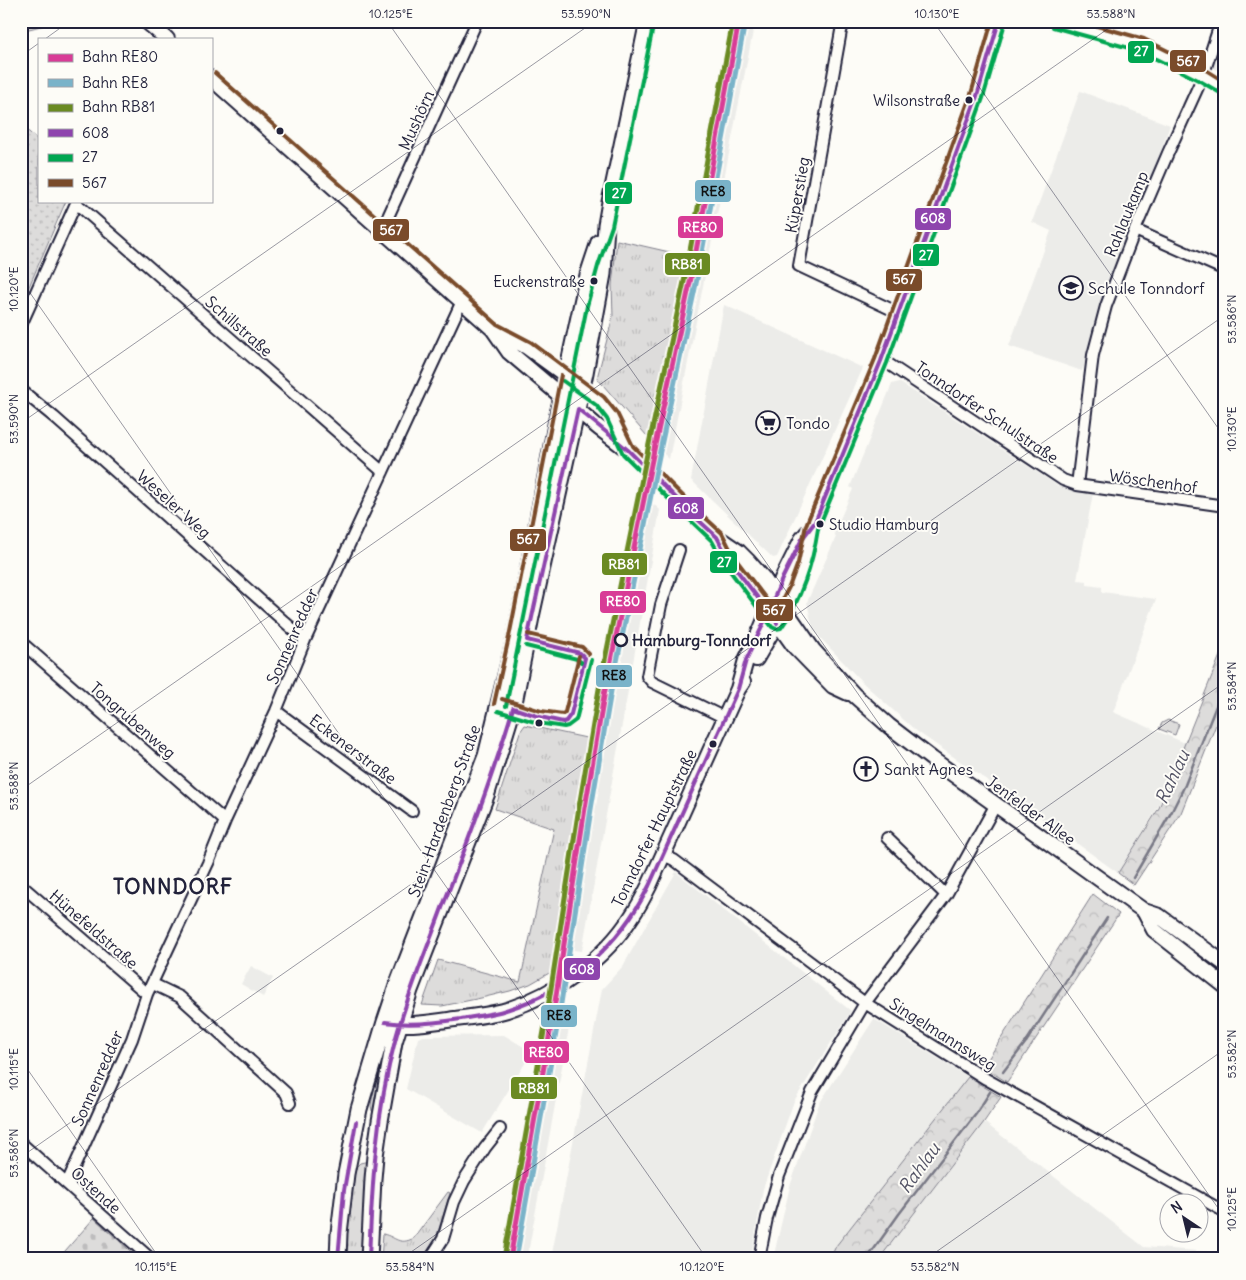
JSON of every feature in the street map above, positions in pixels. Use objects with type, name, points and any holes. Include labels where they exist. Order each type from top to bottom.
[{"type":"main road","points":[[146,21],[166,38]]},
{"type":"main road","name":"Stein-Hardenberg-Straße","points":[[338,1259],[346,1174],[359,1109],[392,1023],[410,990],[487,793],[511,717],[531,617],[578,410],[603,274],[606,225],[648,21]]},
{"type":"main road","name":"Tonndorfer Hauptstraße","points":[[392,1023],[441,1021],[493,1014],[518,1006],[559,986],[590,963],[621,932],[637,908],[649,886],[738,689],[785,610],[805,562],[812,528],[881,361],[946,179],[978,96],[999,21]]},
{"type":"main road","points":[[212,79],[462,301],[493,330],[509,352],[628,450],[717,537]]},
{"type":"main road","name":"Stein-Hardenberg-Straße","points":[[369,1259],[373,1179],[386,1081],[394,1042],[392,1023],[400,978],[486,756],[515,638],[588,275],[606,225]]},
{"type":"main road","points":[[493,330],[527,347],[600,401],[612,416],[628,450]]},
{"type":"main road","name":"Tonndorfer Hauptstraße","points":[[738,689],[746,660],[775,595],[802,539],[812,528]]},
{"type":"main road","name":"Jenfelder Allee","points":[[717,537],[747,560],[763,578],[813,650],[854,696],[889,726],[995,806],[1144,912],[1159,916],[1225,964]]},
{"type":"main road","name":"Jenfelder Allee","points":[[717,537],[729,560],[794,646],[833,686],[854,696]]},
{"type":"main road","name":"Jenfelder Allee","points":[[1144,912],[1154,930],[1225,986]]},
{"type":"street","name":"Mushörn","points":[[382,230],[476,21]]},
{"type":"street","name":"Küperstieg","points":[[845,21],[841,32],[800,266],[898,313]]},
{"type":"street","points":[[1055,21],[1142,45],[1225,89]]},
{"type":"street","name":"Rahlaukamp","points":[[1077,484],[1093,355],[1106,306],[1135,230],[1203,76],[1221,21]]},
{"type":"street","points":[[21,325],[76,202]]},
{"type":"street","name":"Schillstraße","points":[[76,202],[382,472]]},
{"type":"street","points":[[1135,230],[1225,270]]},
{"type":"street","name":"Sonnenredder","points":[[67,1183],[132,1039],[147,994],[208,863],[225,821],[382,472],[462,301]]},
{"type":"street","name":"Tonndorfer Schulstraße","points":[[881,361],[1050,472],[1063,480],[1077,484]]},
{"type":"street","name":"Weseler Weg","points":[[21,390],[306,640]]},
{"type":"street","name":"Wöschenhof","points":[[1077,484],[1225,506]]},
{"type":"street","points":[[679,550],[661,605],[647,676],[652,682],[725,718]]},
{"type":"street","name":"Tongrubenweg","points":[[21,642],[225,821]]},
{"type":"street","name":"Eckenerstraße","points":[[276,711],[412,812]]},
{"type":"street","points":[[759,1259],[767,1218],[779,1176],[812,1092],[865,1004],[946,895],[995,806]]},
{"type":"street","points":[[887,838],[946,895]]},
{"type":"street","name":"Singelmannsweg","points":[[663,855],[674,860],[865,1004],[986,1079],[1225,1212]]},
{"type":"street","name":"Hünefeldstraße","points":[[21,885],[147,994]]},
{"type":"street","points":[[153,984],[180,997],[286,1093],[290,1103]]},
{"type":"street","points":[[430,1259],[443,1239],[454,1202],[464,1181],[481,1153],[500,1129]]},
{"type":"street","name":"Ostende","points":[[21,1143],[151,1259]]},
{"type":"shaded area","points":[[732,21],[755,21],[669,459],[651,441]]},
{"type":"shaded area","points":[[1225,25],[1225,74],[1212,67]]},
{"type":"shaded area","name":"Schule Tonndorf","points":[[1080,91],[1170,125],[1082,371],[1009,346],[1051,231],[1032,222]]},
{"type":"shaded area","name":"Tondo","points":[[724,305],[863,368],[777,557],[773,558],[691,480]]},
{"type":"shaded area","name":"Studio Hamburg","points":[[899,382],[1058,486],[1093,493],[1077,580],[1087,581],[1087,585],[1102,587],[1102,592],[1156,599],[1113,712],[1185,743],[1158,807],[1118,873],[915,730],[862,682],[813,630],[807,602],[836,537],[834,533],[853,489],[850,487],[892,384]]},
{"type":"shaded area","points":[[640,491],[660,510],[582,951],[555,948],[617,598]]},
{"type":"shaded area","points":[[676,872],[851,1011],[794,1101],[763,1189],[751,1259],[551,1259],[602,989],[623,966]]},
{"type":"shaded area","points":[[251,966],[273,978],[263,997],[241,984]]},
{"type":"shaded area","points":[[545,1014],[571,1017],[527,1259],[504,1259],[512,1215]]},
{"type":"shaded area","points":[[874,1019],[968,1077],[836,1246],[830,1259],[773,1259],[790,1186],[819,1104]]},
{"type":"shaded area","points":[[504,1035],[532,1052],[482,1133],[406,1089],[418,1038],[424,1036]]},
{"type":"shaded area","points":[[984,1122],[1144,1247],[1225,1253],[1225,1259],[879,1259]]},
{"type":"green space","points":[[21,21],[51,21],[45,25],[21,31]]},
{"type":"green space","points":[[21,125],[38,140],[38,202],[66,202],[21,305]]},
{"type":"green space","points":[[617,240],[687,256],[647,436],[597,378],[613,316],[612,285]]},
{"type":"green space","points":[[1225,643],[1225,702],[1181,813],[1134,885],[1118,873],[1159,808]]},
{"type":"green space","points":[[1168,720],[1179,724],[1175,735],[1159,729],[1162,723]]},
{"type":"green space","points":[[525,725],[591,739],[551,972],[530,984],[510,991],[442,1006],[422,1005],[438,960],[520,982],[554,829],[495,809],[520,732]]},
{"type":"green space","points":[[1093,894],[1119,914],[1007,1082],[983,1067]]},
{"type":"green space","points":[[388,1034],[375,1113],[372,1111],[371,1105],[381,1052]]},
{"type":"green space","points":[[968,1077],[1001,1097],[984,1122],[879,1259],[830,1259],[836,1246]]},
{"type":"green space","points":[[369,1161],[365,1259],[345,1259],[344,1243],[351,1172],[360,1163]]},
{"type":"green space","points":[[448,1192],[450,1193],[438,1232],[423,1259],[381,1259],[383,1234],[401,1241],[414,1238]]},
{"type":"green space","points":[[94,1218],[139,1259],[58,1259]]},
{"type":"waterway","name":"Rahlau","points":[[1133,878],[1185,785],[1225,683]]},
{"type":"waterway","name":"Rahlau","points":[[1003,1072],[1026,1042],[1107,918]]},
{"type":"waterway","name":"Rahlau","points":[[867,1259],[976,1114],[990,1092]]},
{"type":"rail line","name":"RB81","points":[[504,1258],[547,1014],[599,689],[685,277],[733,21]]},
{"type":"rail line","name":"RE80","points":[[510,1259],[553,1015],[605,690],[691,278],[739,21]]},
{"type":"rail line","name":"RE8","points":[[516,1259],[559,1016],[611,691],[697,279],[745,22]]},
{"type":"transit line","name":"567","points":[[215,73],[497,324],[531,342],[604,397],[617,413],[633,446],[722,533],[734,557],[776,612],[789,587],[798,563],[806,525],[875,359],[971,94],[992,21]]},
{"type":"transit line","name":"608","points":[[385,1022],[433,1023],[495,1013],[529,1001],[571,978],[590,963],[623,927],[637,907],[649,886],[738,689],[746,660],[782,579],[802,539],[815,522],[881,361],[977,96],[999,21]]},
{"type":"transit line","name":"567","points":[[1079,21],[1144,39],[1206,70],[1225,82]]},
{"type":"transit line","name":"27","points":[[506,706],[587,306],[612,226],[654,22]]},
{"type":"transit line","name":"27","points":[[563,381],[596,405],[607,419],[623,454],[712,541],[724,563],[772,627],[776,629],[781,628],[800,594],[813,555],[818,529],[887,363],[983,98],[1005,23]]},
{"type":"transit line","name":"27","points":[[1053,27],[1140,51],[1222,94]]},
{"type":"transit line","name":"567","points":[[494,704],[561,375]]},
{"type":"transit line","name":"608","points":[[578,409],[628,450],[717,537],[729,560],[777,623]]},
{"type":"transit line","name":"608","points":[[527,640],[578,409]]},
{"type":"transit line","name":"567","points":[[528,634],[582,647],[589,654]]},
{"type":"transit line","name":"608","points":[[527,640],[580,653],[585,658]]},
{"type":"transit line","name":"27","points":[[526,646],[577,659],[581,662]]},
{"type":"transit line","name":"567","points":[[502,699],[541,711],[563,714],[579,656]]},
{"type":"transit line","name":"608","points":[[513,708],[540,717],[566,721],[571,714],[585,658]]},
{"type":"transit line","name":"27","points":[[498,711],[538,723],[568,726],[576,720],[591,660]]},
{"type":"transit line","name":"608","points":[[369,1259],[379,1122],[395,1041],[411,990],[480,809],[513,708]]},
{"type":"transit line","name":"608","points":[[338,1259],[344,1190],[356,1122]]},
{"type":"place","name":"Wilsonstraße","points":[[969,100]]},
{"type":"place","name":"Euckenstraße","points":[[594,281]]},
{"type":"place","name":"Schule Tonndorf","points":[[1071,288]]},
{"type":"place","name":"Tondo","points":[[768,423]]},
{"type":"place","name":"Studio Hamburg","points":[[820,524]]},
{"type":"place","name":"Hamburg-Tonndorf","points":[[621,640]]},
{"type":"place","name":"Sankt Agnes","points":[[866,769]]},
{"type":"district","name":"TONNDORF","points":[[173,886]]}]
